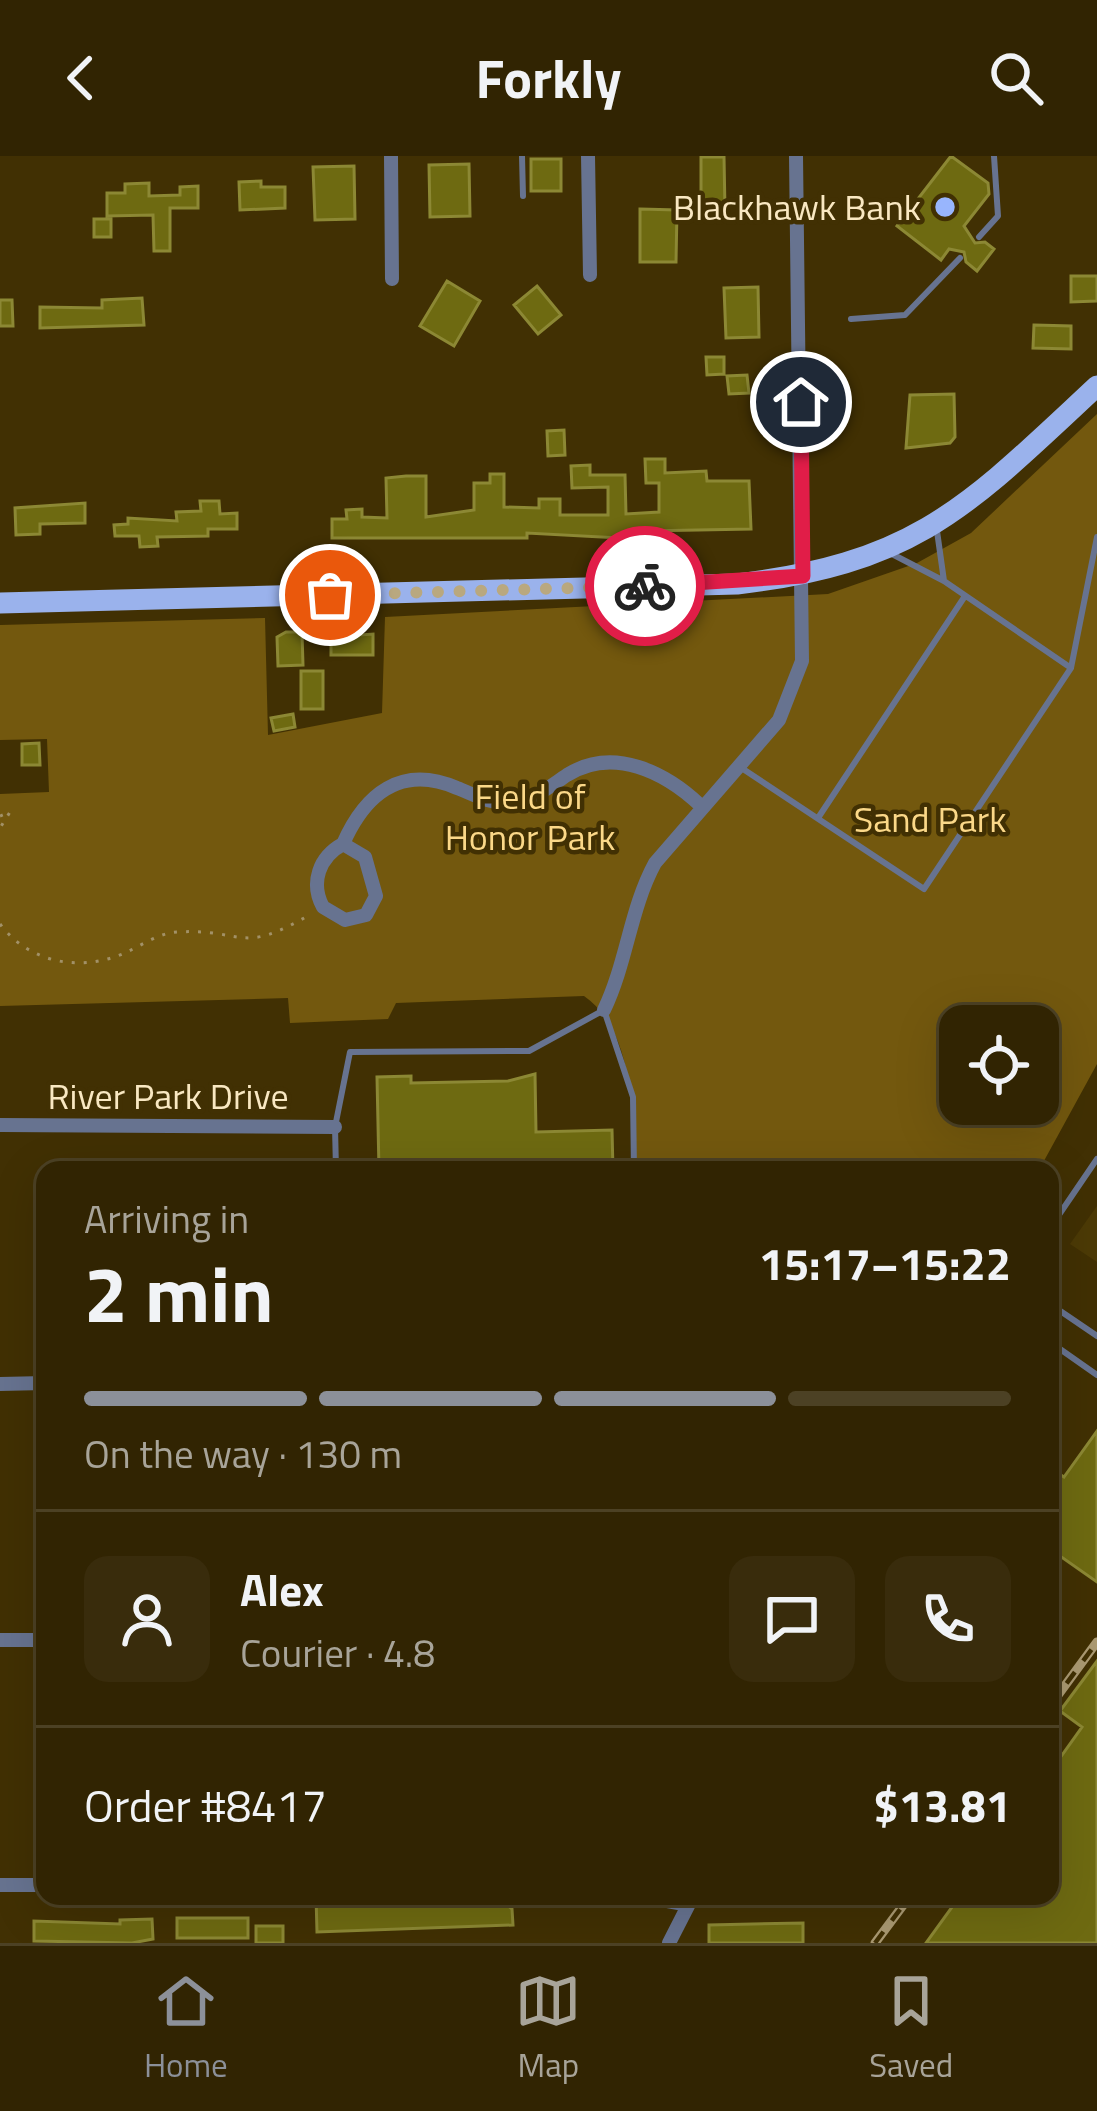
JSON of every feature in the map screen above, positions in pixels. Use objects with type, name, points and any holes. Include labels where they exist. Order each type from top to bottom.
[{"type":"main road","points":[[0,603],[737,584],[803,576],[887,551],[937,525],[1097,386]]},
{"type":"street","points":[[391,156],[392,279]]},
{"type":"street","points":[[588,156],[590,275]]},
{"type":"street","points":[[604,1010],[628,952],[641,890],[700,805],[778,720],[802,661],[796,156]]},
{"type":"street","points":[[343,844],[356,848],[372,869],[374,906],[367,915],[345,920],[322,907],[316,888],[320,868],[343,844],[367,801],[380,789],[416,779],[510,802],[528,799],[585,765],[618,762],[662,776],[700,805]]},
{"type":"street","name":"River Park Drive","points":[[0,1125],[334,1127]]},
{"type":"street","points":[[0,1384],[36,1383]]},
{"type":"street","points":[[0,1640],[36,1640]]},
{"type":"street","points":[[0,1885],[36,1885]]},
{"type":"street","points":[[669,1943],[689,1905]]},
{"type":"lane","points":[[522,156],[523,196]]},
{"type":"lane","points":[[979,237],[998,216],[994,156]]},
{"type":"lane","points":[[851,319],[905,316],[960,258]]},
{"type":"lane","points":[[937,525],[944,580]]},
{"type":"lane","points":[[736,764],[924,890],[1071,668],[1097,537]]},
{"type":"lane","points":[[887,551],[944,580],[1071,668]]},
{"type":"lane","points":[[817,820],[965,596]]},
{"type":"lane","points":[[336,1161],[334,1127],[350,1052],[529,1051],[604,1010],[633,1097],[634,1161]]},
{"type":"lane","points":[[1059,1215],[1097,1159]]},
{"type":"lane","points":[[1059,1310],[1097,1336]]},
{"type":"lane","points":[[1059,1348],[1097,1375]]},
{"type":"path","points":[[0,816],[10,812],[0,828]]},
{"type":"path","points":[[0,924],[13,940],[40,956],[84,964],[177,932],[271,938],[322,907]]},
{"type":"path","points":[[0,938],[13,940]]},
{"type":"shaded area","points":[[1097,1206],[1097,1262],[1070,1244]]},
{"type":"green space","name":"Field of Honor Park","points":[[1097,414],[1097,1064],[1044,1161],[634,1161],[631,1100],[622,1052],[613,1030],[584,996],[396,1003],[388,1019],[290,1023],[288,998],[0,1006],[0,794],[49,792],[47,739],[0,740],[0,625],[265,618],[268,735],[382,713],[385,617],[828,594],[917,563],[971,533]]},
{"type":"building","name":"Blackhawk Bank","points":[[951,156],[988,183],[989,194],[964,226],[975,243],[985,242],[994,249],[977,271],[966,262],[964,252],[949,249],[941,260],[897,226]]},
{"type":"building","points":[[701,157],[724,157],[725,211],[701,211]]},
{"type":"building","points":[[531,159],[561,159],[561,191],[531,191]]},
{"type":"building","points":[[469,164],[470,216],[430,217],[429,165]]},
{"type":"building","points":[[354,166],[355,219],[315,220],[313,167]]},
{"type":"building","points":[[261,181],[261,187],[285,187],[285,208],[240,210],[239,182]]},
{"type":"building","points":[[149,183],[149,196],[180,195],[180,187],[198,186],[198,208],[170,208],[170,251],[154,251],[153,215],[107,216],[107,193],[125,193],[125,184]]},
{"type":"building","points":[[640,209],[677,210],[676,262],[640,262]]},
{"type":"building","points":[[94,219],[111,219],[111,237],[94,237]]},
{"type":"building","points":[[1071,276],[1097,276],[1097,301],[1071,302]]},
{"type":"building","points":[[447,281],[480,301],[454,346],[420,326]]},
{"type":"building","points":[[537,286],[561,315],[538,334],[514,305]]},
{"type":"building","points":[[758,287],[759,337],[726,338],[724,288]]},
{"type":"building","points":[[142,298],[144,325],[40,328],[40,307],[102,308],[102,300]]},
{"type":"building","points":[[0,300],[12,300],[13,326],[0,326]]},
{"type":"building","points":[[1034,325],[1071,326],[1071,349],[1033,348]]},
{"type":"building","points":[[706,357],[724,357],[724,374],[707,375]]},
{"type":"building","points":[[747,375],[749,393],[729,394],[727,376]]},
{"type":"building","points":[[954,394],[955,437],[950,443],[906,448],[910,395]]},
{"type":"building","points":[[564,430],[565,455],[548,456],[547,431]]},
{"type":"building","points":[[645,459],[665,459],[665,473],[706,471],[707,481],[749,481],[751,529],[644,531],[644,536],[620,538],[527,533],[527,538],[332,538],[332,519],[347,519],[346,510],[362,509],[362,517],[387,518],[386,478],[406,476],[426,476],[426,517],[474,510],[474,483],[490,483],[490,474],[504,474],[504,507],[539,508],[539,499],[560,499],[560,515],[608,515],[608,487],[572,488],[571,466],[590,465],[590,475],[625,475],[626,514],[659,512],[659,483],[646,483]]},
{"type":"building","points":[[200,501],[219,501],[220,514],[237,513],[237,529],[208,529],[208,536],[157,537],[158,546],[140,547],[139,536],[115,536],[114,525],[128,524],[128,518],[177,521],[176,512],[201,511]]},
{"type":"building","points":[[85,503],[85,523],[40,524],[40,534],[16,535],[15,508]]},
{"type":"building","points":[[302,632],[303,665],[278,666],[277,637]]},
{"type":"building","points":[[373,634],[373,655],[331,655],[331,637]]},
{"type":"building","points":[[301,671],[323,671],[323,709],[301,709]]},
{"type":"building","points":[[293,714],[295,727],[274,731],[271,718]]},
{"type":"building","points":[[39,743],[40,765],[22,765],[22,744]]},
{"type":"building","points":[[535,1074],[536,1132],[612,1130],[613,1161],[379,1161],[377,1077],[411,1076],[411,1083],[508,1081]]},
{"type":"building","points":[[1097,1431],[1097,1582],[1059,1555],[1059,1474],[1064,1477]]},
{"type":"building","points":[[1097,1661],[1097,1943],[926,1943],[953,1905],[1059,1905],[1059,1759],[1082,1727],[1060,1711]]},
{"type":"building","points":[[316,1905],[507,1905],[512,1909],[513,1925],[317,1932]]},
{"type":"building","points":[[177,1918],[248,1918],[248,1938],[177,1938]]},
{"type":"building","points":[[152,1919],[153,1939],[132,1943],[34,1941],[34,1921],[120,1924],[120,1920]]},
{"type":"building","points":[[803,1923],[803,1943],[709,1943],[709,1925]]},
{"type":"building","points":[[256,1926],[283,1926],[283,1943],[256,1943]]},
{"type":"railway","points":[[1059,1694],[1097,1642]]},
{"type":"railway","points":[[875,1943],[903,1905]]},
{"type":"way so far","points":[[330,595],[645,586]]},
{"type":"place","name":"Blackhawk Bank","points":[[945,207]]},
{"type":"route","points":[[645,586],[737,584],[803,576],[801,402]]},
{"type":"park label","name":"Sand Park","points":[[930,819]]}]
